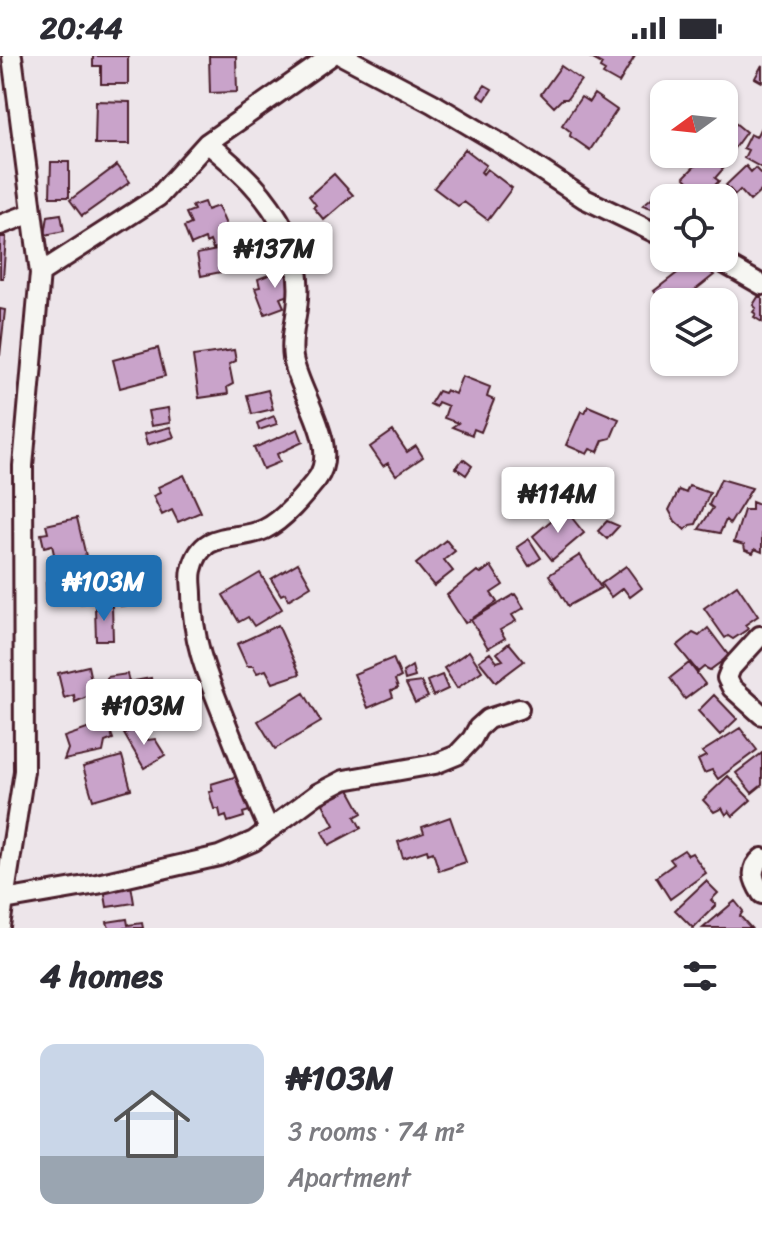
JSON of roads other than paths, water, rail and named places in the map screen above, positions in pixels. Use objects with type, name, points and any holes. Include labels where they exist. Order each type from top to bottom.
[{"type":"street","points":[[0,926],[6,852],[24,771],[23,466],[40,273],[12,56]]},
{"type":"street","points":[[40,273],[158,197],[207,143],[331,56]]},
{"type":"street","points":[[343,56],[483,133],[585,199],[650,230]]},
{"type":"street","points":[[207,143],[270,202],[288,237],[296,265],[298,298],[292,331],[293,359],[326,456],[319,477],[285,513],[264,530],[220,537],[199,551],[191,572],[192,614],[202,665],[251,792],[269,829]]},
{"type":"street","points":[[0,225],[32,213]]},
{"type":"street","points":[[738,271],[762,285]]},
{"type":"street","points":[[760,636],[731,668],[727,678],[732,688],[762,715]]},
{"type":"street","points":[[4,900],[97,884],[219,856],[254,841],[317,794],[344,780],[435,764],[457,755],[488,719],[519,709]]},
{"type":"street","points":[[762,858],[754,864],[753,873],[762,894]]}]
